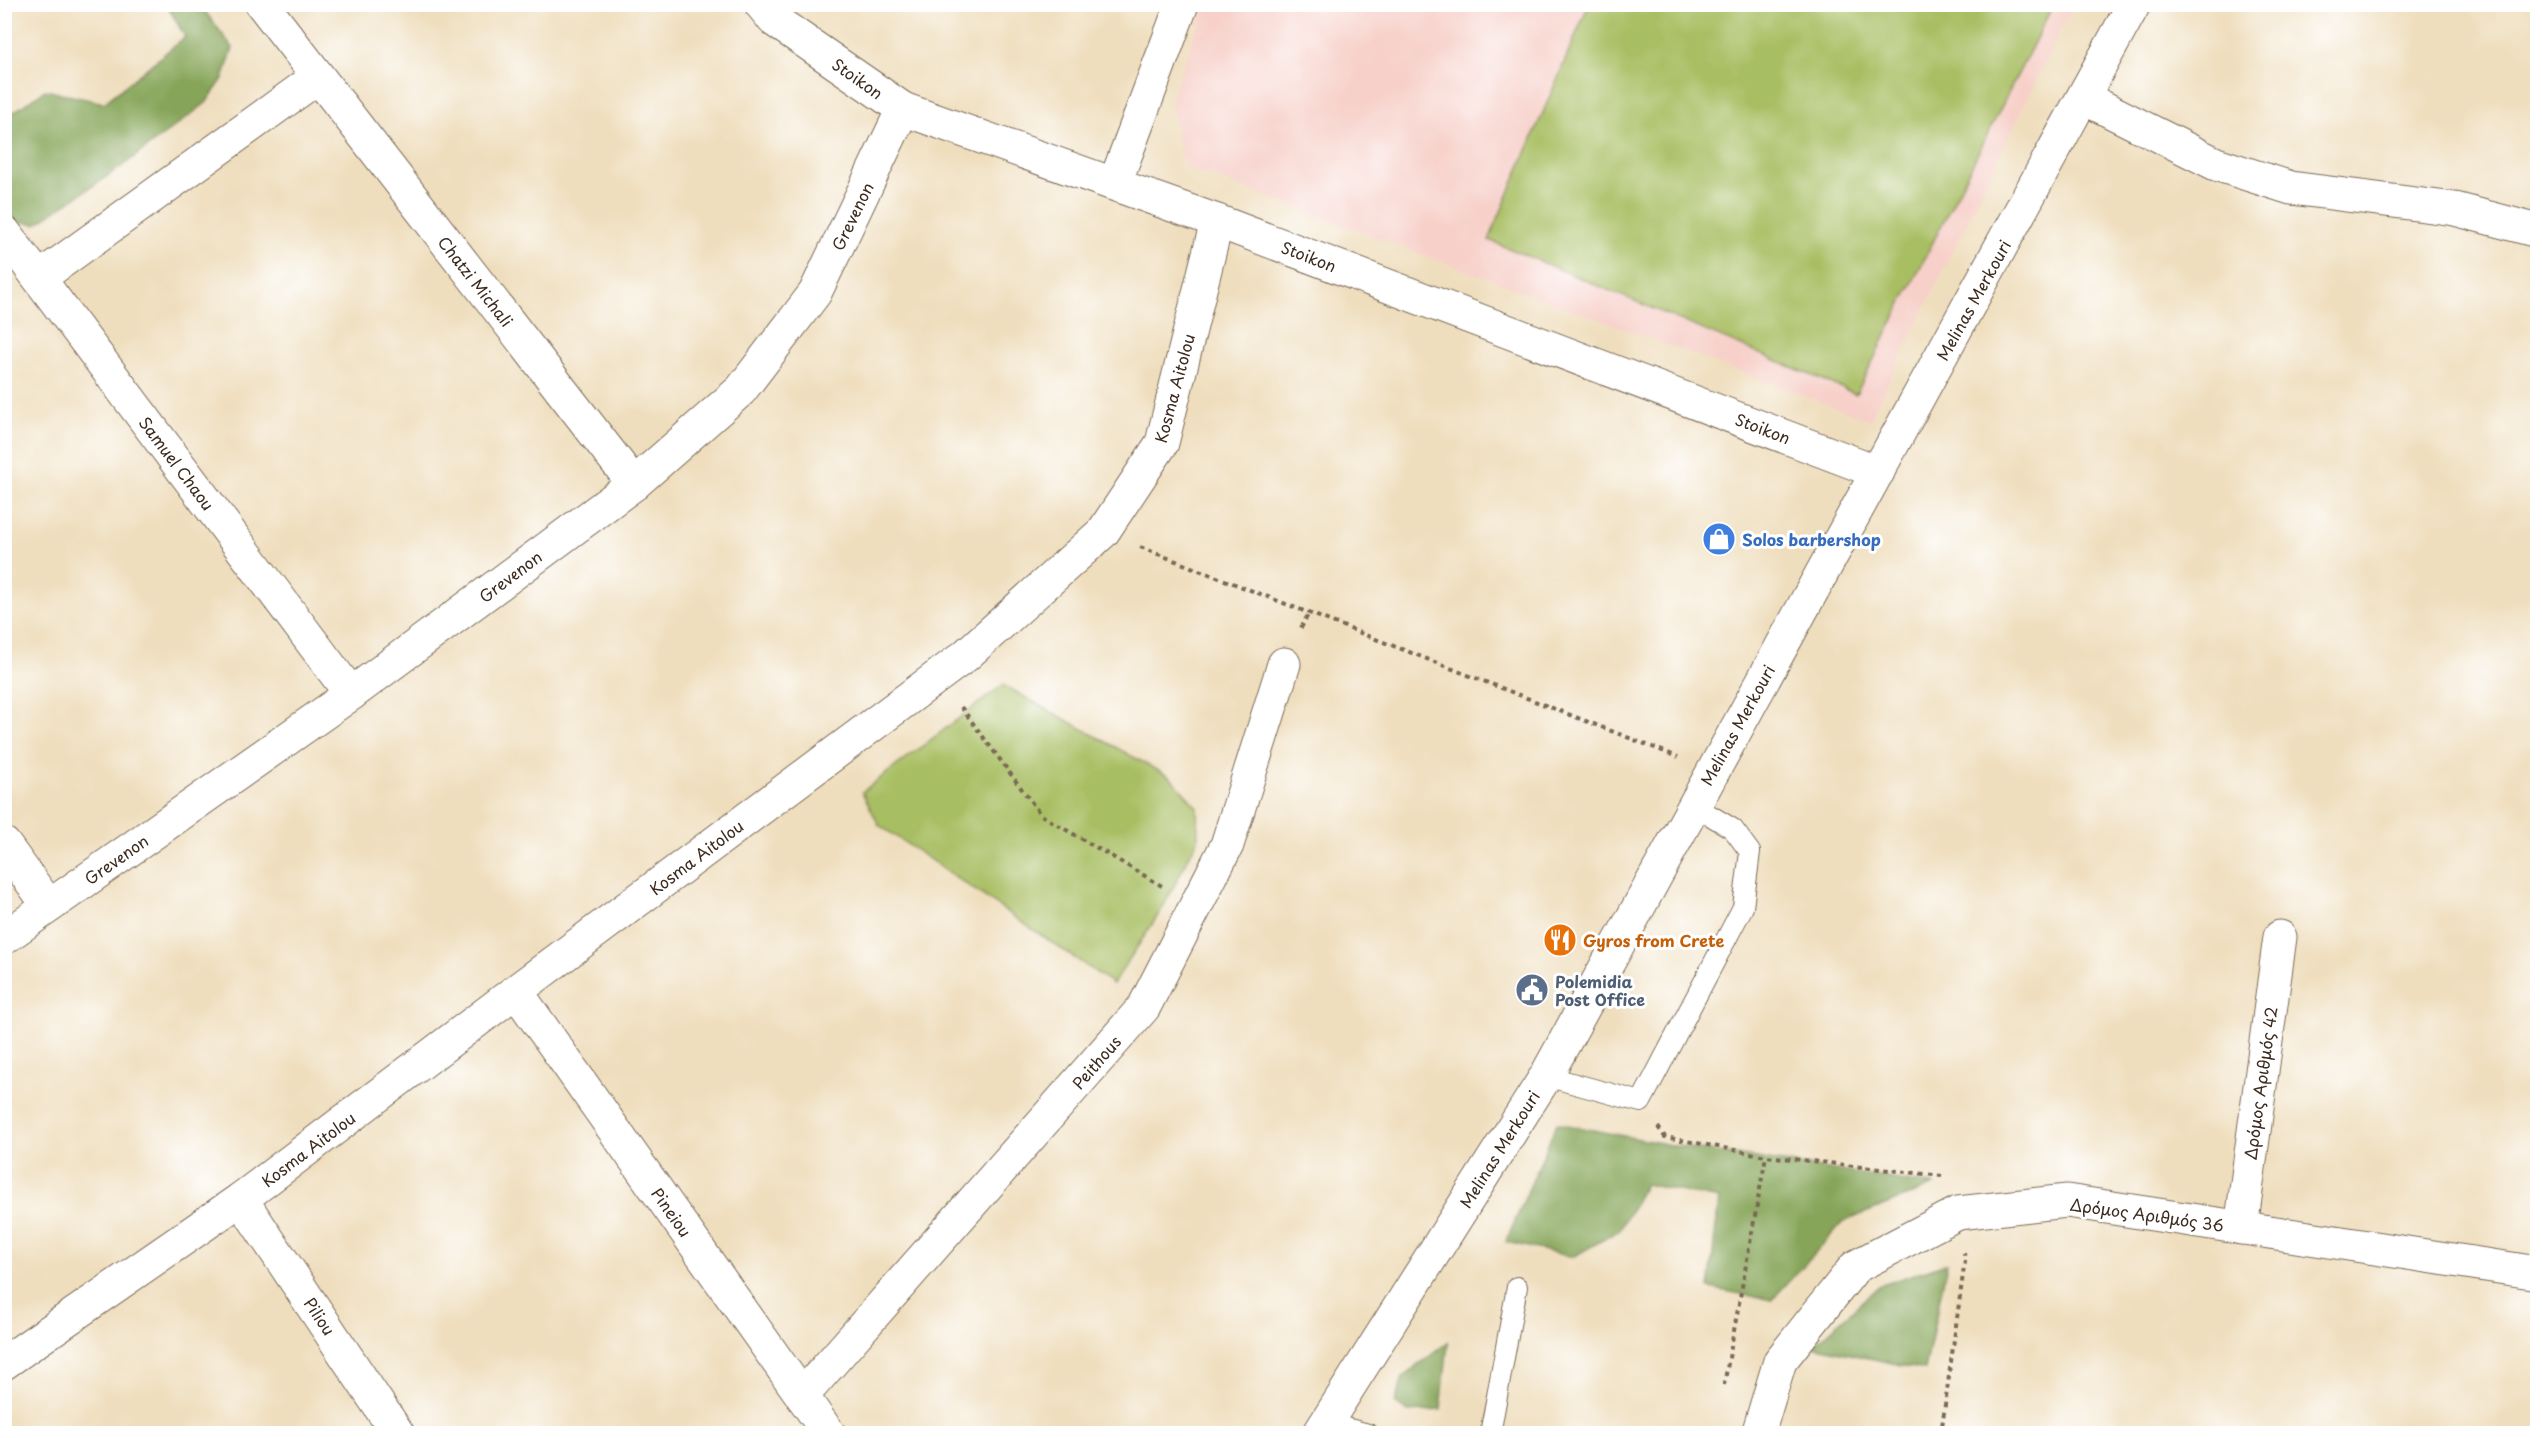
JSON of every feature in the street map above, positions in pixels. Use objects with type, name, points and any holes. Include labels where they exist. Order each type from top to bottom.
[{"type":"street","name":"Chatzi Michali","points":[[262,4],[634,484]]},
{"type":"street","name":"Stoikon","points":[[761,4],[774,20],[903,109],[1115,183],[1878,472]]},
{"type":"street","points":[[1115,183],[1182,4]]},
{"type":"street","name":"Melinas Merkouri","points":[[1323,1428],[1546,1076],[2134,4]]},
{"type":"street","points":[[39,278],[318,77]]},
{"type":"street","points":[[2084,98],[2216,164],[2291,188],[2455,209],[2538,231]]},
{"type":"street","name":"Grevenon","points":[[4,938],[351,694],[634,484],[741,390],[815,293],[903,109]]},
{"type":"street","name":"Kosma Aitolou","points":[[4,1363],[241,1199],[965,656],[1103,532],[1162,443],[1216,221]]},
{"type":"street","name":"Samuel Chaou","points":[[4,232],[351,694]]},
{"type":"street","name":"Peithous","points":[[802,1396],[1144,1007],[1227,845],[1284,664]]},
{"type":"street","points":[[4,844],[49,906]]},
{"type":"street","name":"Δρόμος Αριθμός 42","points":[[2241,1228],[2280,937]]},
{"type":"street","name":"Pineiou","points":[[516,991],[829,1434]]},
{"type":"street","name":"Piliou","points":[[241,1199],[398,1434]]},
{"type":"street","name":"Δρόμος Αριθμός 36","points":[[1758,1434],[1780,1361],[1855,1267],[1958,1213],[2067,1201],[2538,1273]]},
{"type":"lane","points":[[1546,1076],[1641,1102],[1743,907],[1750,852],[1733,829],[1693,805]]},
{"type":"lane","points":[[1490,1434],[1517,1287]]},
{"type":"lane","points":[[1323,1428],[1368,1434]]},
{"type":"path","points":[[1103,532],[1713,770]]},
{"type":"path","points":[[938,676],[1041,815],[1197,905]]},
{"type":"path","points":[[1641,1102],[1665,1137],[1766,1156],[1954,1178],[1965,1260],[1941,1434]]},
{"type":"path","points":[[1724,1385],[1766,1156]]},
{"type":"shaded area","points":[[1206,5],[2073,5],[1870,420],[1184,166],[1170,100]]},
{"type":"green space","points":[[1589,4],[2053,5],[1856,394],[1489,240]]},
{"type":"green space","points":[[167,5],[200,5],[233,48],[223,79],[206,103],[121,167],[36,224],[8,220],[5,215],[4,119],[45,90],[104,103],[185,37]]},
{"type":"green space","points":[[1003,685],[1170,777],[1197,807],[1198,839],[1162,909],[1113,984],[879,825],[862,792]]},
{"type":"green space","points":[[1557,1123],[1676,1146],[1934,1185],[1843,1222],[1772,1300],[1709,1288],[1719,1199],[1645,1184],[1620,1230],[1573,1257],[1506,1242]]},
{"type":"green space","points":[[1947,1263],[1925,1370],[1813,1346],[1879,1286]]},
{"type":"green space","points":[[1448,1342],[1441,1410],[1408,1412],[1395,1403],[1403,1377]]},
{"type":"place","name":"Solos barbershop","points":[[1719,539]]},
{"type":"place","name":"Gyros from Crete","points":[[1560,940]]},
{"type":"place","name":"Polemidia Post Office","points":[[1532,990]]}]
